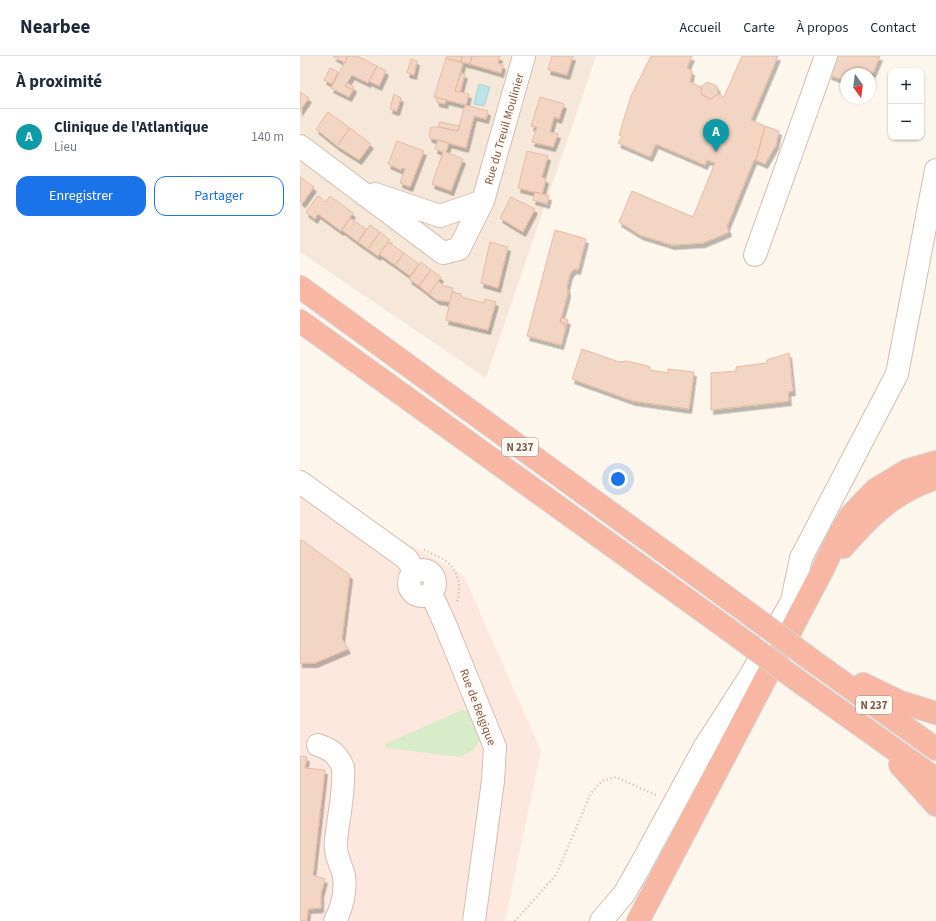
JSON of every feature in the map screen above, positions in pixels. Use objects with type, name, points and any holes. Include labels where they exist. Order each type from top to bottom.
[{"type":"highway","name":"N 237","points":[[300,287],[812,661],[936,749]]},
{"type":"highway","name":"N 237","points":[[300,321],[936,779]]},
{"type":"highway","points":[[638,921],[823,569],[838,537],[851,515],[875,490],[908,470],[936,462]]},
{"type":"highway","points":[[823,569],[861,526],[885,504],[914,486],[936,478]]},
{"type":"highway","points":[[812,661],[900,702],[936,713]]},
{"type":"highway","points":[[849,716],[915,780],[936,805]]},
{"type":"street","name":"Rue du Treuil Moulinier","points":[[300,146],[443,253],[458,249],[483,201],[524,56]]},
{"type":"street","points":[[755,255],[826,56]]},
{"type":"street","points":[[601,921],[624,894],[704,748],[749,678],[792,601],[801,558],[897,374],[936,170]]},
{"type":"street","name":"Rue du Treuil Moulinier","points":[[359,189],[440,216],[483,201]]},
{"type":"street","name":"Rue de Belgique","points":[[300,482],[407,559],[415,572],[409,580],[409,589],[419,596],[430,594],[435,602],[495,747],[493,781],[474,921]]},
{"type":"street","points":[[318,745],[332,750],[338,756],[343,768],[342,792],[335,842],[337,858],[344,877],[344,893],[341,910],[336,921]]},
{"type":"path","points":[[515,921],[556,875],[591,793],[602,781],[616,777],[673,803]]},
{"type":"shaded area","points":[[300,56],[596,56],[486,378],[300,252]]},
{"type":"shaded area","points":[[300,476],[362,517],[464,576],[541,751],[505,921],[300,921]]},
{"type":"green space","points":[[462,710],[470,711],[477,726],[480,738],[475,748],[460,757],[386,748],[385,744]]},
{"type":"water","points":[[479,84],[490,87],[484,106],[474,104]]},
{"type":"building","points":[[333,56],[348,56],[345,63]]},
{"type":"building","points":[[348,56],[357,56],[377,66],[368,83],[352,75],[345,86],[353,90],[349,97],[331,88]]},
{"type":"building","points":[[447,56],[462,56],[461,62],[446,58]]},
{"type":"building","points":[[462,56],[472,56],[470,64],[461,62]]},
{"type":"building","points":[[472,56],[500,56],[498,63],[503,65],[501,73],[470,64]]},
{"type":"building","points":[[552,56],[573,56],[567,75],[548,70]]},
{"type":"building","points":[[651,56],[692,56],[687,68],[692,71],[690,82],[701,87],[702,95],[711,99],[718,94],[724,97],[742,56],[778,56],[751,120],[765,126],[756,160],[754,160],[727,226],[729,232],[703,243],[672,245],[640,235],[619,222],[632,191],[693,217],[715,163],[707,160],[705,165],[656,144],[650,157],[618,143],[622,136],[619,135],[631,96]]},
{"type":"building","points":[[836,56],[880,56],[875,68],[840,68],[840,79],[829,75]]},
{"type":"building","points":[[446,58],[463,63],[455,91],[469,94],[466,105],[434,97]]},
{"type":"building","points":[[411,59],[417,61],[414,75],[407,73]]},
{"type":"building","points":[[377,66],[386,71],[379,86],[369,81]]},
{"type":"building","points":[[330,68],[338,72],[332,84],[324,80]]},
{"type":"building","points":[[461,73],[465,74],[460,92],[455,91]]},
{"type":"building","points":[[707,82],[717,86],[718,94],[711,99],[702,95],[701,87]]},
{"type":"building","points":[[347,83],[354,87],[353,90],[345,86]]},
{"type":"building","points":[[300,92],[309,98],[300,111]]},
{"type":"building","points":[[394,94],[401,98],[397,111],[390,109]]},
{"type":"building","points":[[436,97],[446,100],[445,104],[437,102]]},
{"type":"building","points":[[540,97],[564,104],[559,119],[554,117],[550,132],[558,134],[553,147],[532,142],[537,127],[531,126]]},
{"type":"building","points":[[465,105],[488,111],[486,119],[474,116],[466,148],[430,138],[429,135],[431,127],[458,131]]},
{"type":"building","points":[[328,112],[350,128],[337,146],[316,129]]},
{"type":"building","points":[[440,122],[459,126],[458,131],[438,127]]},
{"type":"building","points":[[765,126],[779,131],[776,145],[765,164],[756,160]]},
{"type":"building","points":[[350,128],[371,144],[359,160],[337,146]]},
{"type":"building","points":[[438,140],[449,143],[446,152],[463,159],[451,191],[432,184],[443,152],[435,149]]},
{"type":"building","points":[[397,141],[424,151],[410,187],[400,183],[405,169],[402,168],[401,170],[388,164]]},
{"type":"building","points":[[527,151],[548,156],[542,177],[546,179],[542,194],[518,188]]},
{"type":"building","points":[[300,177],[314,187],[303,203],[300,201]]},
{"type":"building","points":[[535,192],[549,196],[547,204],[533,200]]},
{"type":"building","points":[[318,196],[326,202],[330,196],[353,213],[341,231],[318,214],[315,219],[306,212]]},
{"type":"building","points":[[511,197],[535,209],[523,232],[500,218]]},
{"type":"building","points":[[350,218],[366,229],[358,242],[342,230]]},
{"type":"building","points":[[370,225],[380,232],[368,249],[358,242]]},
{"type":"building","points":[[555,230],[586,239],[578,270],[574,269],[570,274],[567,286],[568,293],[560,322],[564,323],[566,327],[561,345],[527,336]]},
{"type":"building","points":[[380,232],[390,240],[378,256],[368,249]]},
{"type":"building","points":[[388,242],[404,253],[395,265],[379,254]]},
{"type":"building","points":[[490,242],[508,247],[498,288],[481,283]]},
{"type":"building","points":[[404,253],[419,264],[410,276],[395,265]]},
{"type":"building","points":[[421,262],[431,270],[419,286],[409,279]]},
{"type":"building","points":[[431,270],[441,277],[429,294],[419,286]]},
{"type":"building","points":[[438,281],[444,286],[453,288],[450,302],[437,300],[429,294]]},
{"type":"building","points":[[452,292],[461,294],[461,297],[484,303],[485,299],[496,302],[488,330],[446,320]]},
{"type":"building","points":[[561,318],[568,320],[565,330],[564,323],[560,322]]},
{"type":"building","points":[[582,349],[619,362],[627,361],[644,365],[650,367],[650,370],[668,373],[668,369],[694,372],[689,409],[633,401],[572,379]]},
{"type":"building","points":[[789,353],[793,391],[788,392],[789,401],[711,410],[711,373],[736,371],[736,367],[767,363],[767,360]]},
{"type":"building","points":[[300,540],[350,575],[342,639],[348,649],[315,663],[300,663]]},
{"type":"building","points":[[300,756],[307,757],[305,768],[325,770],[313,875],[325,879],[321,893],[321,908],[308,909],[307,921],[300,921]]},
{"type":"place","name":"Clinique de l'Atlantique","points":[[716,152]]}]
